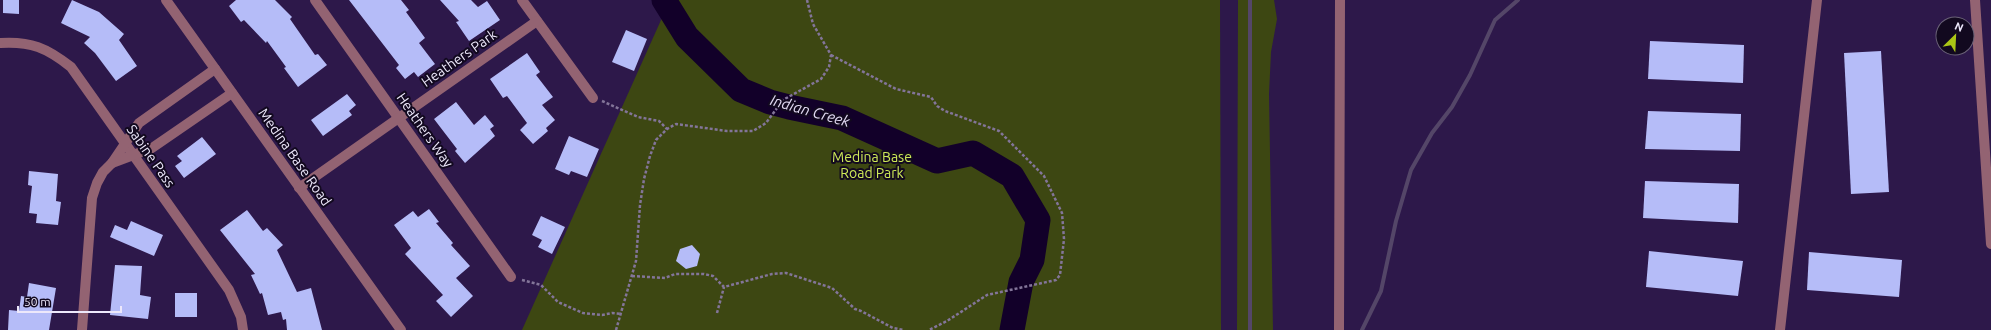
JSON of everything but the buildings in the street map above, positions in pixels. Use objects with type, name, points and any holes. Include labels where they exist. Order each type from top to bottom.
[{"type":"street","name":"Medina Base Road","points":[[166,0],[401,330]]},
{"type":"street","name":"Heathers Way","points":[[315,0],[511,277]]},
{"type":"street","points":[[522,0],[593,98]]},
{"type":"street","points":[[1339,330],[1340,0]]},
{"type":"street","points":[[1780,330],[1817,0]]},
{"type":"street","points":[[1975,0],[1991,244]]},
{"type":"street","name":"Heathers Park","points":[[299,188],[537,21]]},
{"type":"street","name":"Sabine Pass","points":[[0,43],[24,43],[44,48],[57,56],[71,68],[229,290],[242,318],[244,330]]},
{"type":"street","points":[[82,330],[92,198],[97,183],[103,172],[112,163],[139,123],[215,69]]},
{"type":"street","points":[[112,163],[152,148],[232,93]]},
{"type":"path","points":[[616,330],[632,276],[638,243],[640,205],[644,180],[656,140],[667,129],[676,124],[727,131],[753,131],[766,123],[784,100],[821,79],[829,67],[830,55],[813,24],[807,0]]},
{"type":"path","points":[[830,55],[856,66],[896,89],[931,97],[937,106],[945,111],[999,131],[1035,166],[1049,185],[1062,213],[1064,239],[1060,275],[1056,280],[987,295],[947,321],[929,330]]},
{"type":"path","points":[[593,98],[638,116],[659,121],[667,129]]},
{"type":"path","points":[[632,276],[665,278],[675,274],[704,274],[713,276],[724,287]]},
{"type":"path","points":[[724,287],[772,274],[786,274],[832,288],[855,309],[893,328],[904,330]]},
{"type":"path","points":[[511,277],[540,286],[558,302],[583,312],[602,315],[612,313],[621,314]]},
{"type":"path","points":[[717,313],[724,287]]},
{"type":"green space","name":"Medina Base Road Park","points":[[670,0],[1220,0],[1221,330],[522,330]]},
{"type":"green space","points":[[1238,0],[1274,0],[1277,19],[1271,52],[1269,94],[1273,330],[1237,330]]},
{"type":"waterway","name":"Indian Creek","points":[[664,0],[687,37],[741,90],[770,102],[842,118],[937,161],[973,153],[1012,176],[1038,220],[1032,260],[1021,282],[1012,330]]},
{"type":"waterway","points":[[1250,0],[1250,330]]},
{"type":"waterway","points":[[1362,330],[1381,291],[1396,221],[1411,170],[1432,133],[1452,107],[1470,75],[1495,20],[1518,0]]}]
